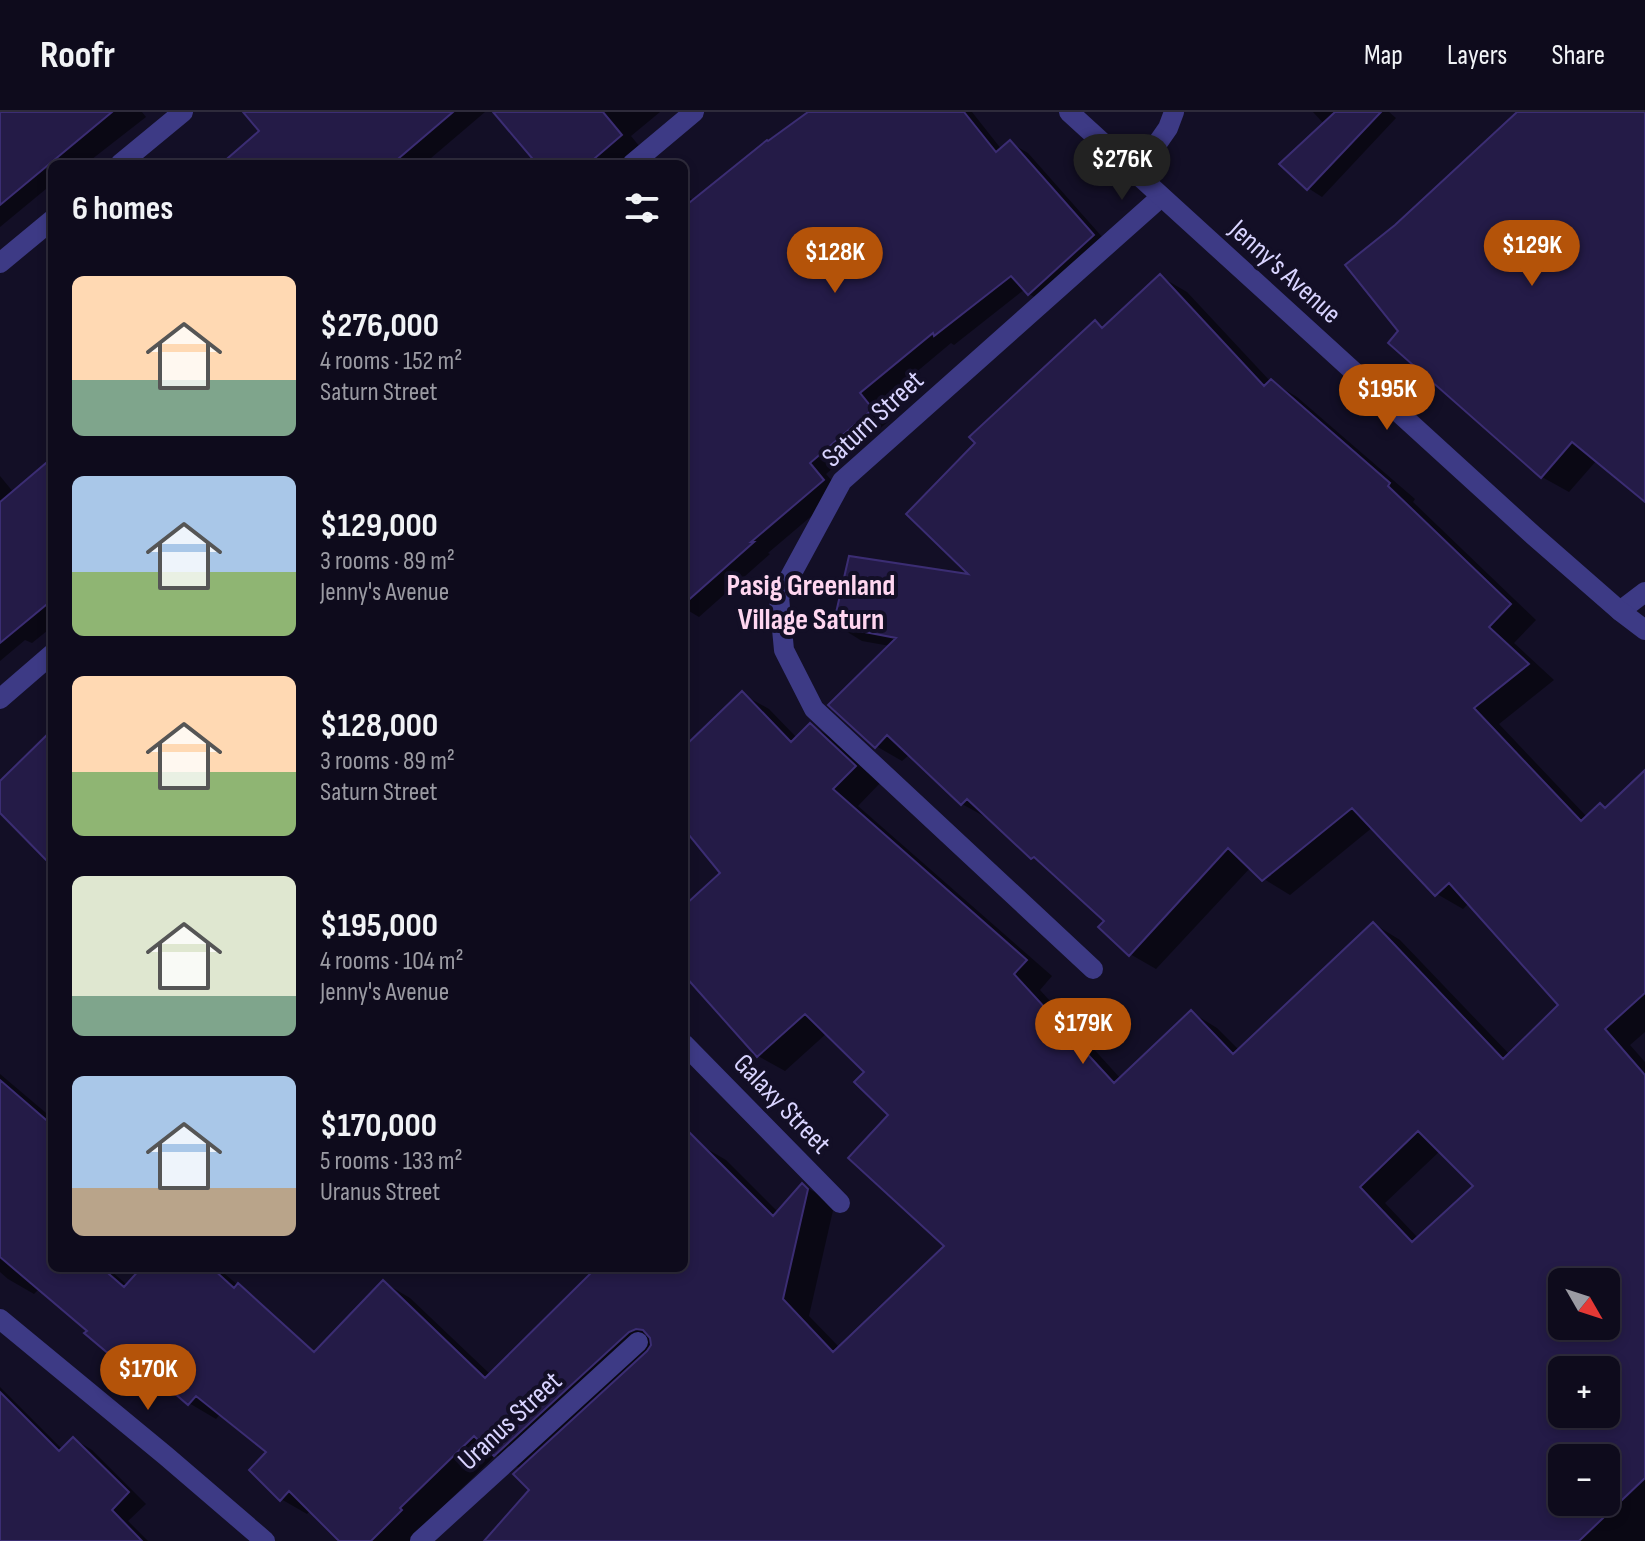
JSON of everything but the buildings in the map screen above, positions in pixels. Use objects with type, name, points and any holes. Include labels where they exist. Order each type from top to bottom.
[{"type":"street","points":[[125,160],[183,112]]},
{"type":"street","points":[[637,160],[694,112]]},
{"type":"street","name":"Jenny's Avenue","points":[[1069,112],[1620,611],[1645,630]]},
{"type":"street","points":[[1136,174],[1168,128],[1174,112]]},
{"type":"street","name":"Saturn Street","points":[[1093,969],[814,709],[784,650],[779,597],[842,481],[1161,197]]},
{"type":"street","points":[[0,263],[48,223]]},
{"type":"street","points":[[1620,611],[1645,592]]},
{"type":"street","points":[[0,699],[48,657]]},
{"type":"street","name":"Galaxy Street","points":[[688,1048],[840,1203]]},
{"type":"street","points":[[0,1319],[265,1541]]},
{"type":"street","name":"Uranus Street","points":[[420,1541],[638,1342]]},
{"type":"district","name":"Pasig Greenland Village Saturn","points":[[811,603]]}]
